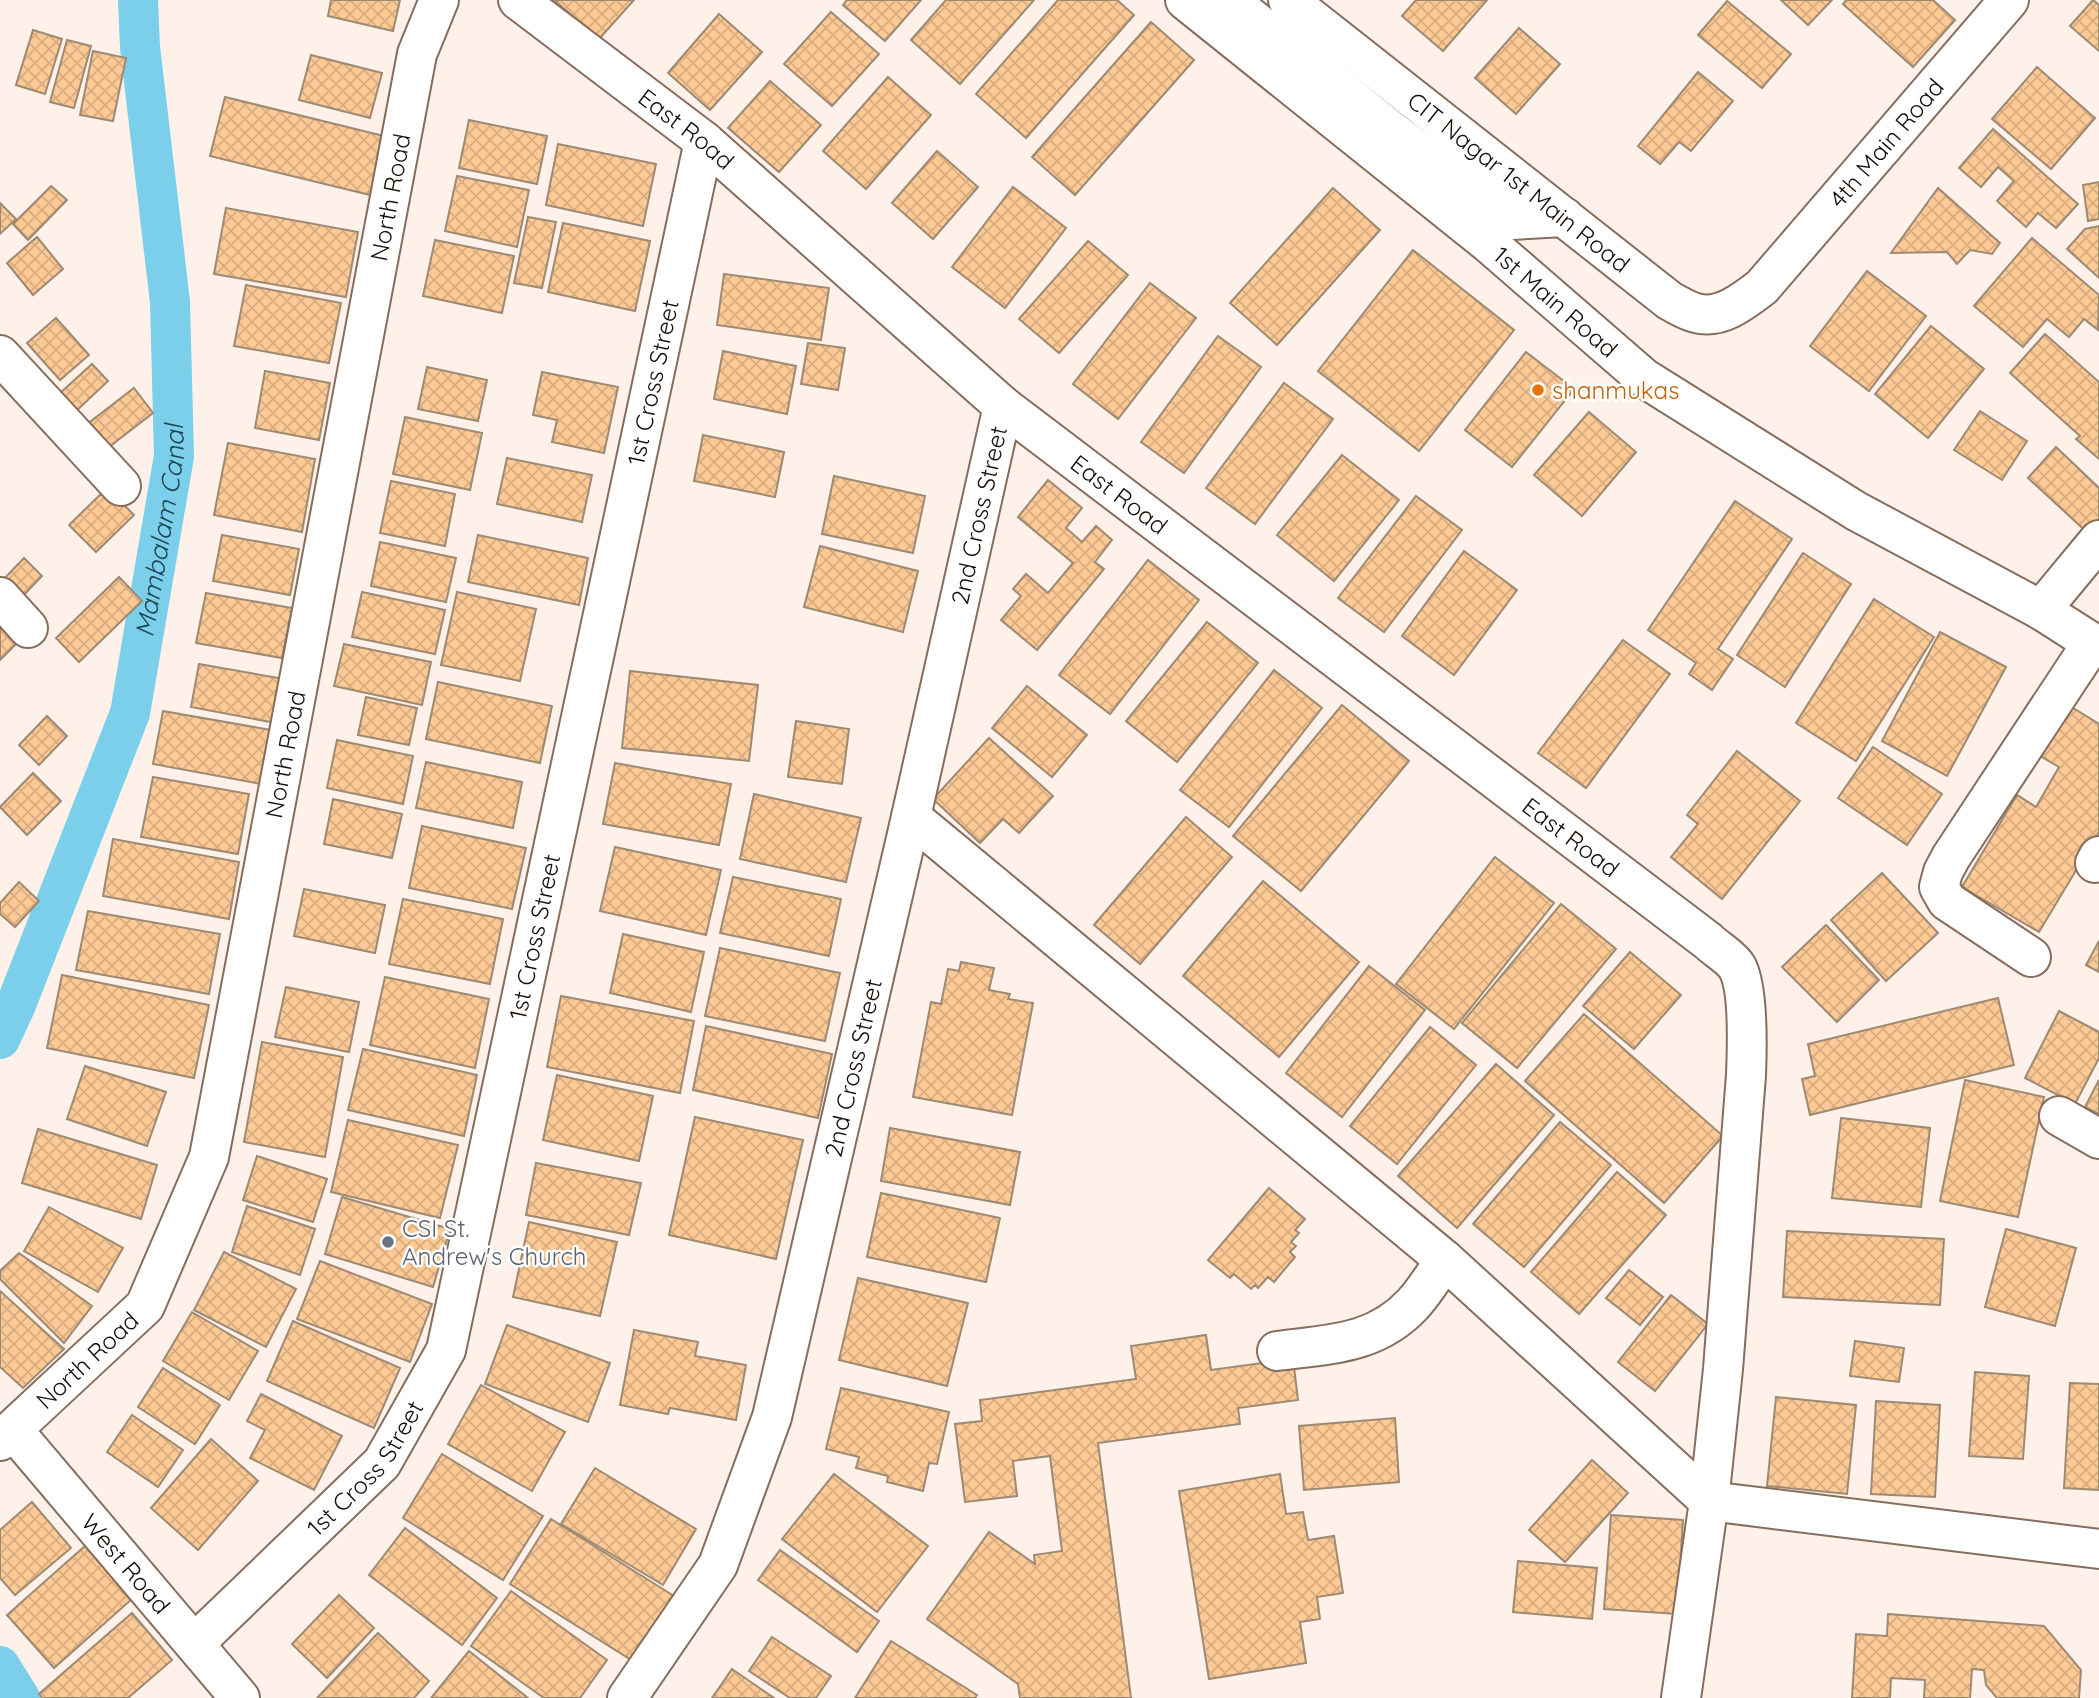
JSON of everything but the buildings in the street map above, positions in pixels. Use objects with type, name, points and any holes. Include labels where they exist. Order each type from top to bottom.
[{"type":"street","name":"North Road","points":[[6,1435],[145,1306],[209,1157],[417,54],[439,0]]},
{"type":"street","name":"East Road","points":[[518,0],[704,141],[1003,406],[1708,941],[1737,967],[1744,995],[1746,1075],[1724,1369],[1709,1502]]},
{"type":"street","name":"1st Main Road","points":[[1185,0],[1523,273],[1644,378],[1856,511],[2040,610],[2096,645]]},
{"type":"street","points":[[1229,0],[1396,134],[1511,220],[1563,217]]},
{"type":"street","name":"CIT Nagar 1st Main Road","points":[[1288,0],[1670,301],[1697,314],[1718,313],[1743,302],[1762,288]]},
{"type":"street","name":"4th Main Road","points":[[1762,288],[2002,3]]},
{"type":"street","name":"1st Cross Street","points":[[195,1643],[382,1463],[446,1350],[704,141]]},
{"type":"street","points":[[1511,220],[1523,273]]},
{"type":"street","points":[[0,355],[121,486]]},
{"type":"street","name":"2nd Cross Street","points":[[627,1698],[718,1565],[772,1417],[1003,406]]},
{"type":"street","points":[[2040,610],[2099,540]]},
{"type":"street","points":[[0,597],[29,628]]},
{"type":"street","points":[[2031,957],[1947,901],[1939,887],[1951,857],[2096,645]]},
{"type":"street","points":[[911,817],[1445,1260],[1709,1502],[2099,1549]]},
{"type":"street","points":[[2059,1116],[2099,1139]]},
{"type":"street","points":[[1277,1351],[1361,1339],[1396,1319],[1414,1303],[1445,1260]]},
{"type":"street","name":"West Road","points":[[6,1435],[195,1643],[240,1698]]},
{"type":"street","points":[[1681,1698],[1709,1502]]},
{"type":"waterway","name":"Mambalam Canal","points":[[0,1039],[130,713],[174,456],[170,302],[140,47],[138,0]]},
{"type":"waterway","name":"Mambalam Canal","points":[[0,1666],[20,1698]]},
{"type":"place","name":"shanmukas","points":[[1538,390]]},
{"type":"place","name":"CSI St. Andrew's Church","points":[[388,1242]]}]
